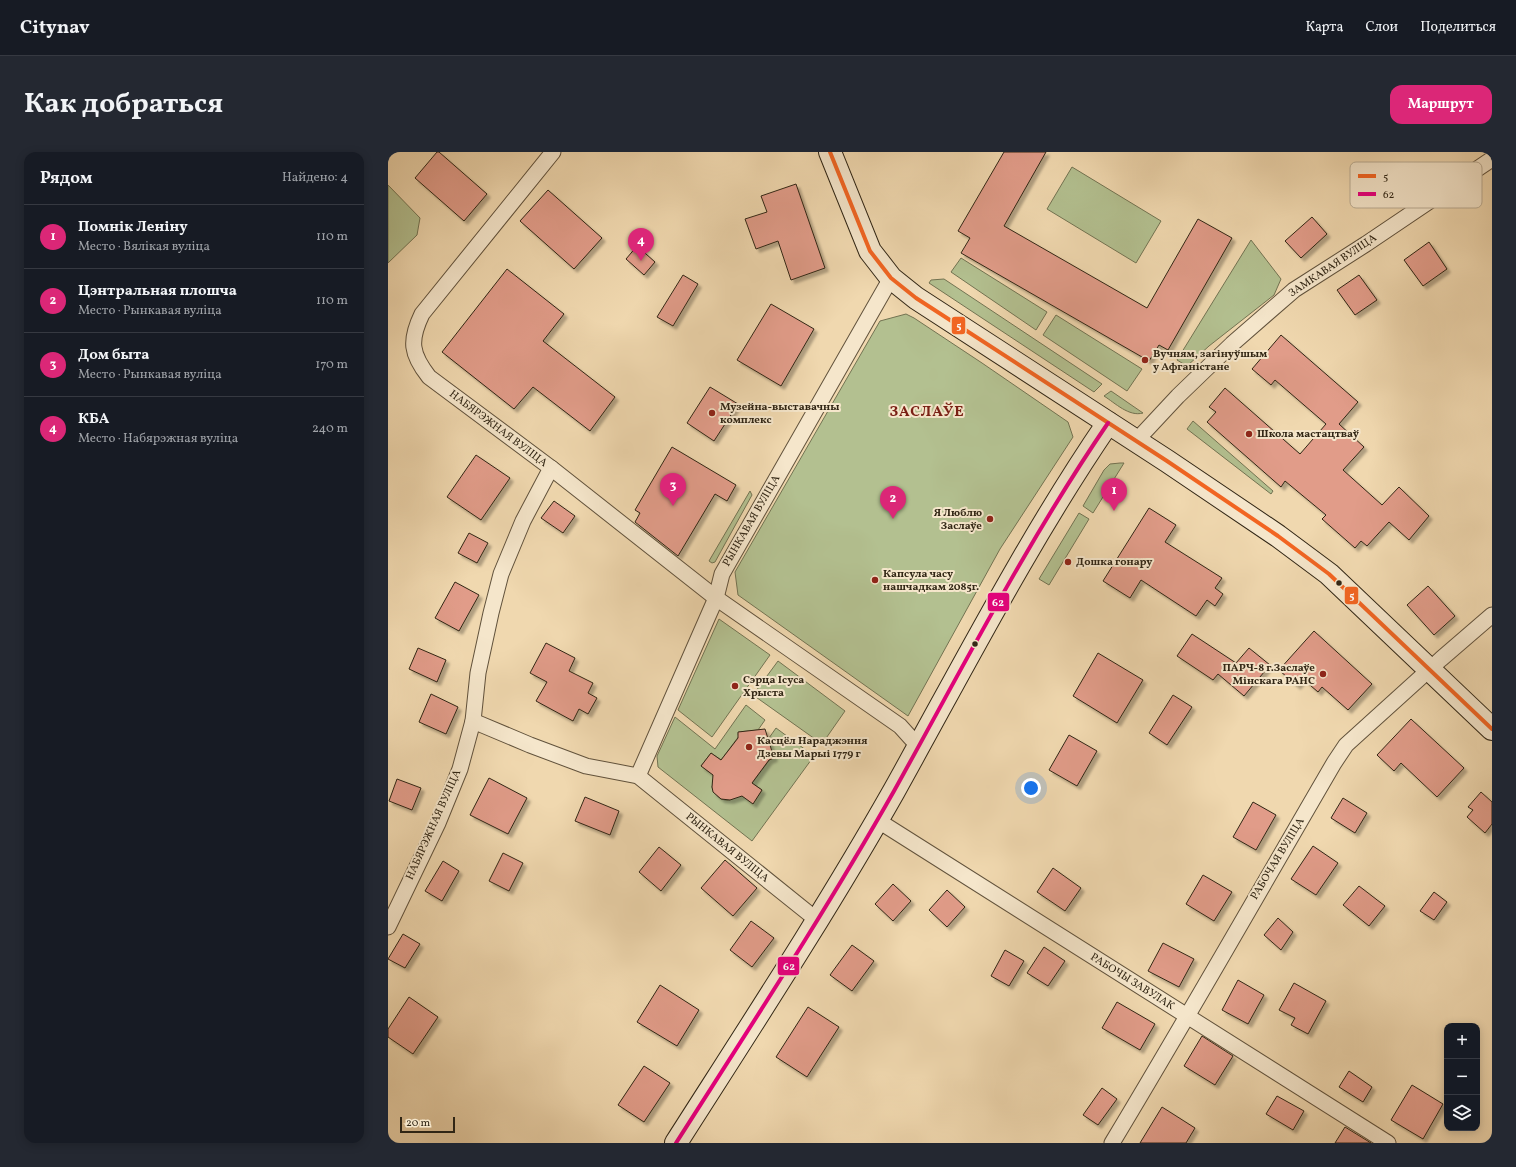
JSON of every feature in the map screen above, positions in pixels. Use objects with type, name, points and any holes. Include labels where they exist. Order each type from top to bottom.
[{"type":"main road","points":[[830,152],[870,250],[891,278],[916,298],[1136,441],[1278,536],[1329,574],[1492,729]]},
{"type":"main road","points":[[676,1143],[818,920],[877,820],[1031,547],[1090,449],[1108,423]]},
{"type":"street","name":"НАБЯРЭЖНАЯ ВУЛІЦА","points":[[388,926],[440,816],[460,769],[473,721],[478,673],[501,574],[523,520],[551,468],[429,377],[419,364],[413,348],[415,329],[422,314],[553,152]]},
{"type":"street","name":"ЗАМКАВАЯ ВУЛІЦА","points":[[1482,166],[1492,159]]},
{"type":"street","name":"ЗАМКАВАЯ ВУЛІЦА","points":[[1136,441],[1178,396],[1232,344],[1294,290],[1419,208]]},
{"type":"street","name":"РЫНКАВАЯ ВУЛІЦА","points":[[638,776],[716,598],[722,574],[891,278]]},
{"type":"street","points":[[551,468],[716,598],[900,726],[918,746]]},
{"type":"street","name":"РАБОЧАЯ ВУЛІЦА","points":[[1112,1143],[1188,1017],[1247,911],[1346,745],[1492,615]]},
{"type":"street","name":"РЫНКАВАЯ ВУЛІЦА","points":[[473,721],[530,745],[586,766],[638,776],[818,920]]},
{"type":"street","name":"РАБОЧЫ ЗАВУЛАК","points":[[877,820],[1388,1143]]},
{"type":"green space","points":[[1072,167],[1161,221],[1136,263],[1047,209]]},
{"type":"green space","points":[[388,185],[420,218],[417,235],[388,263]]},
{"type":"green space","points":[[1251,240],[1281,279],[1274,295],[1209,346],[1187,366],[1177,360]]},
{"type":"green space","points":[[961,258],[1047,312],[1036,330],[951,272]]},
{"type":"green space","points":[[944,279],[1102,384],[1094,392],[929,283],[931,280]]},
{"type":"green space","points":[[906,314],[982,363],[1068,422],[1073,437],[1000,549],[908,716],[738,595],[735,572],[880,321]]},
{"type":"green space","points":[[1056,315],[1142,369],[1127,391],[1043,335]]},
{"type":"green space","points":[[1111,391],[1143,413],[1133,413],[1117,406],[1104,396]]},
{"type":"green space","points":[[1193,421],[1273,491],[1271,494],[1187,429]]},
{"type":"green space","points":[[1124,463],[1093,513],[1083,506],[1104,470],[1110,464]]},
{"type":"green space","points":[[750,491],[752,495],[715,562],[712,563],[709,561]]},
{"type":"green space","points":[[1079,513],[1089,519],[1049,585],[1039,579]]},
{"type":"green space","points":[[719,619],[770,655],[712,737],[678,710]]},
{"type":"green space","points":[[778,661],[845,711],[822,744],[753,695]]},
{"type":"green space","points":[[746,705],[765,720],[758,730],[739,732],[739,736],[721,760],[711,753],[701,766],[715,776],[712,787],[716,795],[720,798],[727,800],[739,794],[753,803],[762,790],[752,783],[773,757],[772,754],[767,753],[769,738],[776,728],[814,756],[752,841],[658,767],[657,756],[675,717],[715,749]]},
{"type":"building","points":[[437,152],[439,152],[487,194],[464,221],[415,178]]},
{"type":"building","points":[[1004,152],[1046,152],[1004,226],[1147,308],[1198,219],[1232,238],[1168,350],[1159,345],[1149,361],[961,253],[970,238],[958,231]]},
{"type":"building","points":[[796,184],[825,268],[791,280],[778,241],[756,249],[745,219],[767,212],[761,196]]},
{"type":"building","points":[[548,190],[602,238],[574,269],[520,221]]},
{"type":"building","points":[[1312,217],[1327,234],[1301,258],[1285,241]]},
{"type":"building","points":[[1429,242],[1447,269],[1423,286],[1404,260]]},
{"type":"building","points":[[637,246],[655,262],[644,275],[626,259]]},
{"type":"building","points":[[507,269],[564,314],[543,341],[615,397],[590,431],[533,387],[514,409],[442,352]]},
{"type":"building","points":[[683,275],[698,284],[673,326],[657,317]]},
{"type":"building","points":[[1359,275],[1377,300],[1355,315],[1337,290]]},
{"type":"building","points":[[771,304],[814,329],[781,386],[737,360]]},
{"type":"building","points":[[1281,335],[1358,402],[1339,424],[1364,447],[1343,470],[1382,505],[1399,487],[1429,516],[1409,540],[1389,522],[1367,546],[1361,541],[1355,548],[1322,519],[1326,515],[1285,481],[1281,487],[1207,422],[1216,412],[1209,407],[1225,388],[1300,454],[1326,424],[1275,380],[1271,385],[1252,369]]},
{"type":"building","name":"Музейна-выставачны комплекс","points":[[710,387],[738,404],[714,441],[687,423]]},
{"type":"building","points":[[672,447],[736,485],[727,501],[715,494],[678,556],[635,522],[640,513],[635,510]]},
{"type":"building","points":[[476,455],[510,478],[481,520],[447,497]]},
{"type":"building","points":[[554,501],[575,516],[563,533],[541,518]]},
{"type":"building","points":[[1149,508],[1176,525],[1165,542],[1222,578],[1215,588],[1223,594],[1215,606],[1207,600],[1196,616],[1141,580],[1130,598],[1103,581]]},
{"type":"building","points":[[469,533],[488,543],[477,563],[458,553]]},
{"type":"building","points":[[455,582],[479,595],[459,631],[435,618]]},
{"type":"building","points":[[1428,586],[1455,616],[1434,635],[1407,605]]},
{"type":"building","name":"ПАРЧ-8 г.Заслаўе Мінскага РАНС","points":[[1314,631],[1372,684],[1348,710],[1322,687],[1318,692],[1303,679],[1297,686],[1279,670]]},
{"type":"building","points":[[1192,634],[1236,663],[1249,648],[1270,665],[1244,696],[1218,674],[1213,680],[1177,656]]},
{"type":"building","points":[[546,643],[575,658],[569,671],[593,683],[588,693],[597,698],[588,714],[579,709],[573,721],[536,701],[547,682],[530,673]]},
{"type":"building","points":[[418,648],[446,660],[437,682],[409,669]]},
{"type":"building","points":[[1098,653],[1143,680],[1117,723],[1073,696]]},
{"type":"building","points":[[431,694],[458,707],[446,734],[419,722]]},
{"type":"building","points":[[1173,695],[1192,707],[1167,745],[1149,733]]},
{"type":"building","points":[[1411,719],[1464,768],[1437,797],[1401,763],[1394,771],[1377,755]]},
{"type":"building","name":"Касцёл Нараджэння Дзевы Марыі 1779 г","points":[[765,729],[774,758],[769,760],[752,783],[762,790],[753,804],[742,796],[730,800],[721,799],[713,792],[713,775],[701,766],[711,753],[721,760],[738,738],[738,732]]},
{"type":"building","points":[[1069,735],[1097,751],[1077,786],[1049,770]]},
{"type":"building","points":[[489,778],[527,798],[508,834],[470,815]]},
{"type":"building","points":[[397,779],[421,788],[412,810],[389,801]]},
{"type":"building","points":[[1481,792],[1492,802],[1492,824],[1485,833],[1467,817],[1473,810],[1468,807]]},
{"type":"building","points":[[585,797],[619,811],[610,835],[575,821]]},
{"type":"building","points":[[1343,798],[1367,813],[1355,833],[1331,818]]},
{"type":"building","points":[[1253,802],[1276,815],[1256,850],[1233,837]]},
{"type":"building","points":[[1313,846],[1338,863],[1316,895],[1291,879]]},
{"type":"building","points":[[659,847],[681,865],[661,891],[639,872]]},
{"type":"building","points":[[503,853],[523,863],[509,891],[489,881]]},
{"type":"building","points":[[725,860],[757,888],[733,916],[701,888]]},
{"type":"building","points":[[443,861],[459,871],[442,901],[425,891]]},
{"type":"building","points":[[1053,868],[1081,888],[1065,911],[1037,892]]},
{"type":"building","points":[[1203,875],[1232,892],[1214,921],[1186,904]]},
{"type":"building","points":[[893,884],[911,901],[893,921],[875,904]]},
{"type":"building","points":[[1359,886],[1385,906],[1369,926],[1343,905]]},
{"type":"building","points":[[947,890],[965,907],[947,927],[929,910]]},
{"type":"building","points":[[1434,892],[1447,902],[1434,920],[1420,911]]},
{"type":"building","points":[[1278,918],[1293,932],[1281,950],[1264,935]]},
{"type":"building","points":[[751,921],[774,938],[752,967],[730,950]]},
{"type":"building","points":[[403,934],[420,944],[405,968],[388,959]]},
{"type":"building","points":[[1163,943],[1194,959],[1179,987],[1148,971]]},
{"type":"building","points":[[852,945],[874,961],[852,991],[830,975]]},
{"type":"building","points":[[1044,947],[1065,961],[1048,986],[1027,973]]},
{"type":"building","points":[[1005,950],[1024,961],[1009,986],[991,976]]},
{"type":"building","points":[[1238,980],[1264,995],[1248,1024],[1222,1010]]},
{"type":"building","points":[[1294,983],[1326,1001],[1308,1034],[1291,1025],[1295,1018],[1279,1010]]},
{"type":"building","points":[[660,985],[699,1010],[677,1046],[637,1022]]},
{"type":"building","points":[[409,997],[438,1017],[413,1054],[388,1037],[388,1029]]},
{"type":"building","points":[[1117,1002],[1155,1024],[1140,1050],[1102,1028]]},
{"type":"building","points":[[808,1007],[839,1027],[807,1077],[776,1057]]},
{"type":"building","points":[[1202,1036],[1233,1056],[1215,1085],[1184,1066]]},
{"type":"building","points":[[644,1066],[670,1083],[644,1122],[618,1105]]},
{"type":"building","points":[[1349,1071],[1372,1087],[1363,1102],[1339,1087]]},
{"type":"building","points":[[1412,1085],[1443,1104],[1423,1139],[1391,1120]]},
{"type":"building","points":[[1102,1088],[1117,1099],[1098,1125],[1083,1115]]},
{"type":"building","points":[[1277,1096],[1304,1111],[1293,1130],[1266,1114]]},
{"type":"building","points":[[1162,1107],[1195,1128],[1186,1143],[1140,1143]]},
{"type":"building","points":[[1345,1127],[1371,1143],[1335,1143]]},
{"type":"transit line","name":"5","points":[[830,152],[870,251],[891,278],[916,298],[1167,461],[1278,536],[1329,574],[1492,729]]},
{"type":"transit line","name":"62","points":[[676,1143],[842,880],[894,791],[1023,558],[1108,423]]},
{"type":"place","name":"КБА","points":[[641,261]]},
{"type":"place","name":"Вучням, загінуўшым у Афганістане","points":[[1145,360]]},
{"type":"place","name":"Музейна-выставачны комплекс","points":[[712,413]]},
{"type":"place","name":"Школа мастацтваў","points":[[1249,434]]},
{"type":"place","name":"Дом быта","points":[[673,506]]},
{"type":"place","name":"Помнік Леніну","points":[[1114,511]]},
{"type":"place","name":"Цэнтральная плошча","points":[[893,519]]},
{"type":"place","name":"Я Люблю Заслаўе","points":[[990,519]]},
{"type":"place","name":"Дошка гонару","points":[[1068,562]]},
{"type":"place","name":"Капсула часу нашчадкам 2085г.","points":[[875,580]]},
{"type":"place","name":"ПАРЧ-8 г.Заслаўе Мінскага РАНС","points":[[1323,674]]},
{"type":"place","name":"Сэрца Ісуса Хрыста","points":[[735,686]]},
{"type":"place","name":"Касцёл Нараджэння Дзевы Марыі 1779 г","points":[[749,747]]},
{"type":"district","name":"ЗАСЛАЎЕ","points":[[927,412]]}]
